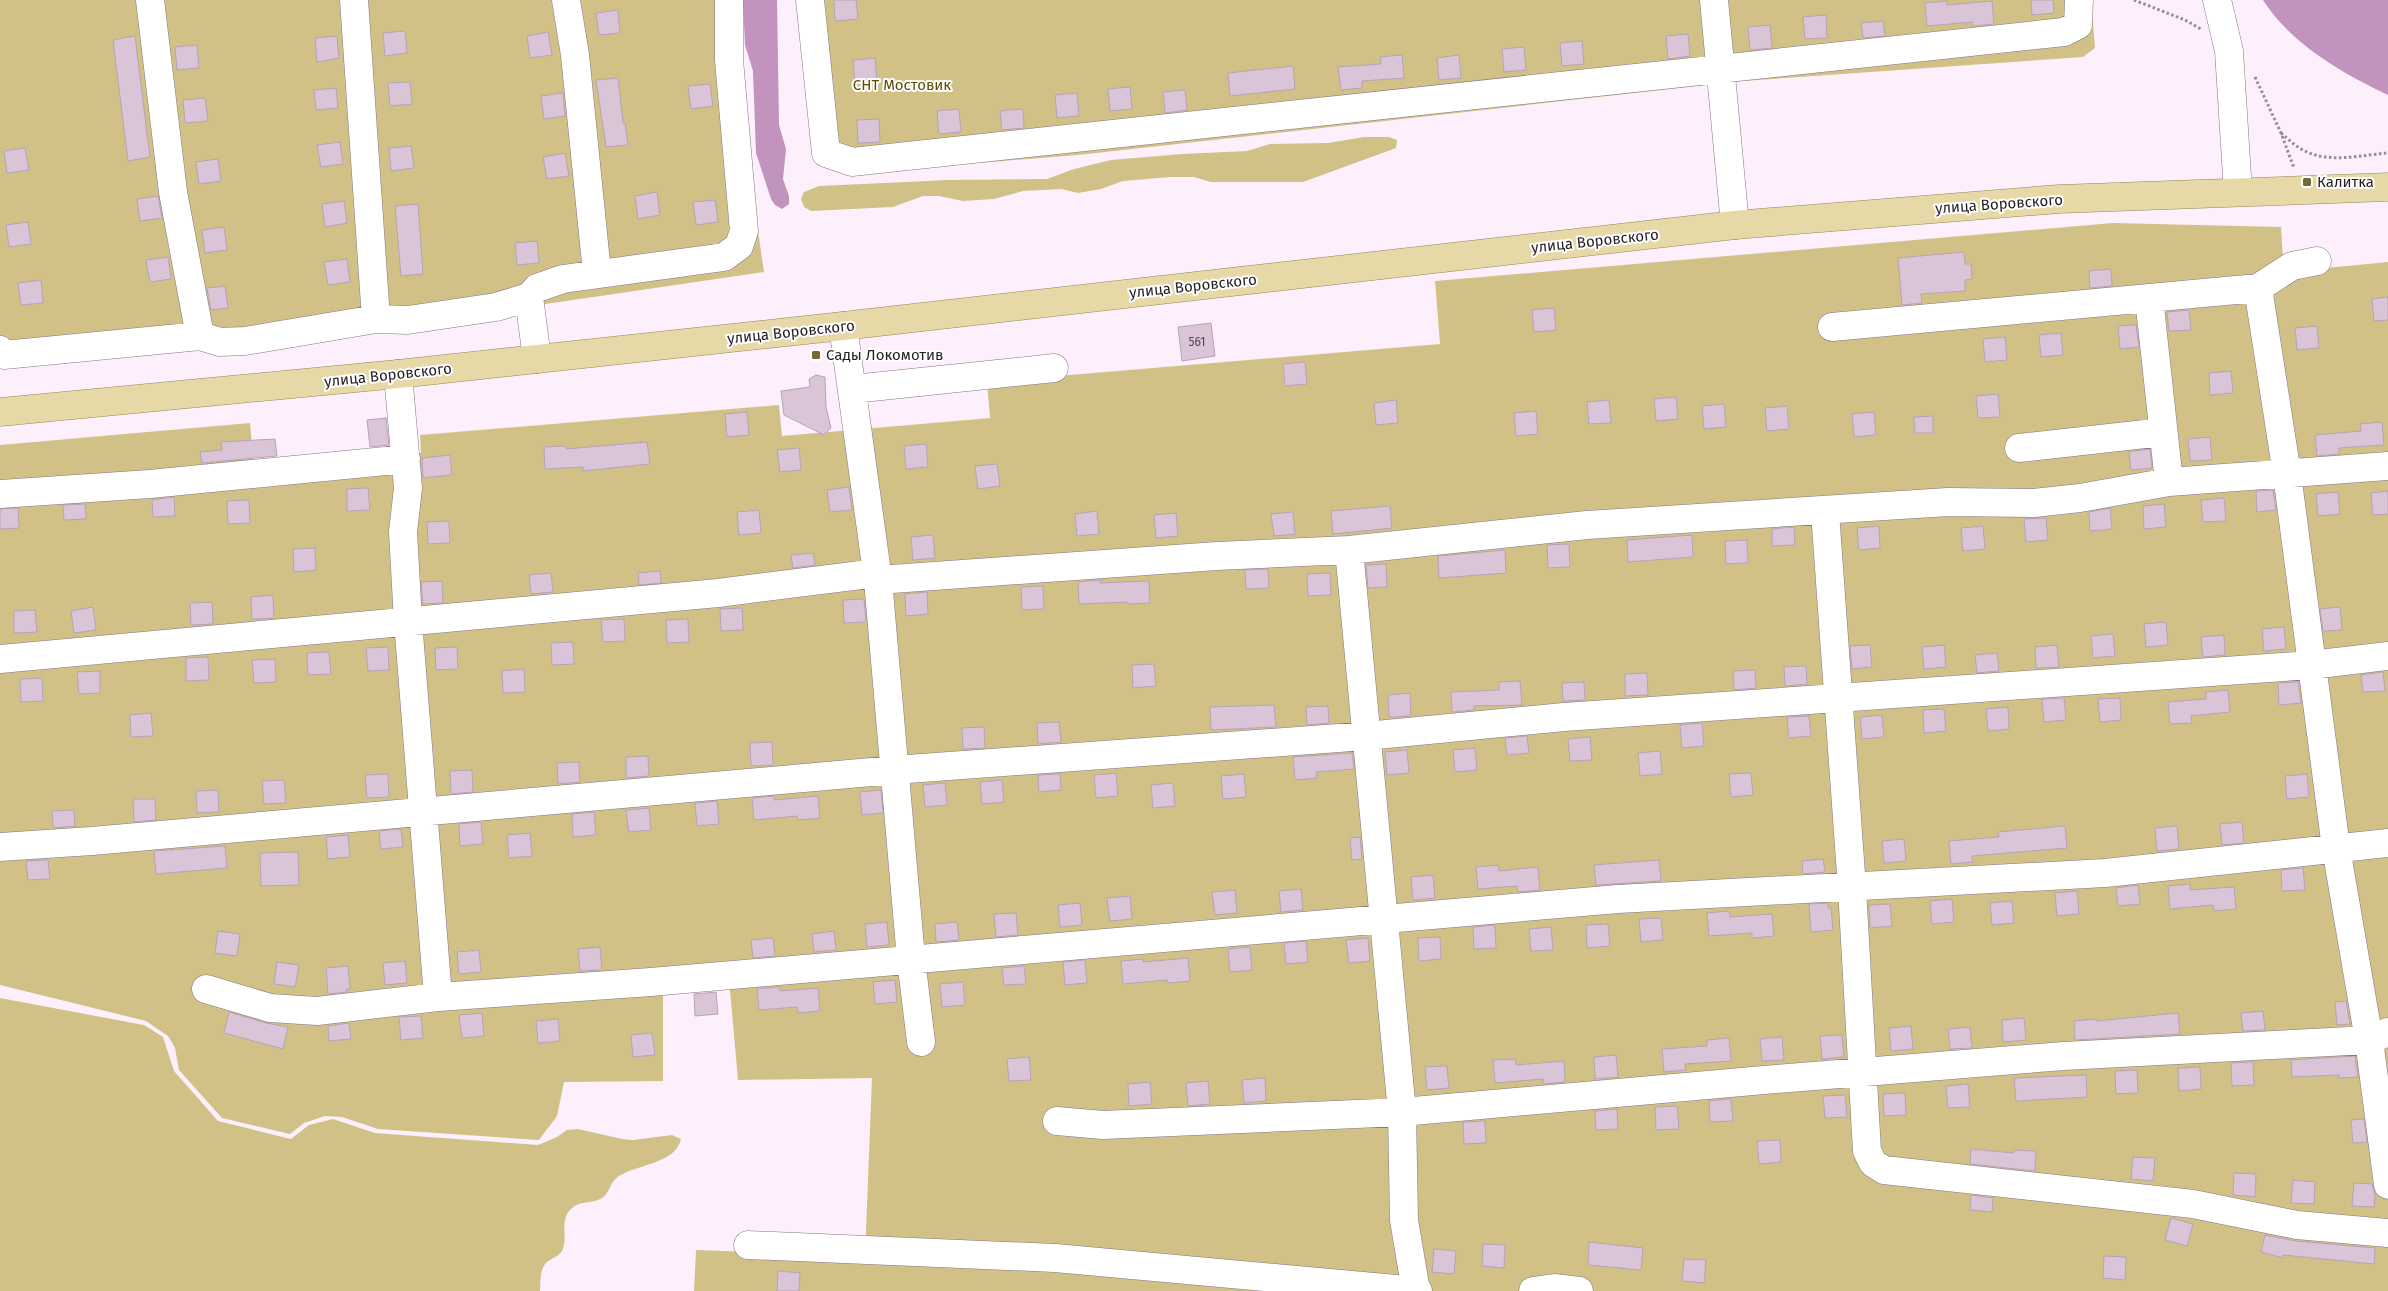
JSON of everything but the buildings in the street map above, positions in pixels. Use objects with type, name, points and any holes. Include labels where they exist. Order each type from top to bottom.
[{"type":"main road","name":"улица Воровского","points":[[0,412],[538,359],[1735,225],[2059,199],[2388,187]]},
{"type":"lane","points":[[150,0],[173,192],[200,336]]},
{"type":"lane","points":[[354,0],[376,319]]},
{"type":"lane","points":[[566,0],[575,55],[597,273]]},
{"type":"lane","points":[[0,350],[4,355],[200,336],[220,342],[244,341],[376,319],[408,320],[496,307],[529,297],[537,288],[563,279],[724,257],[739,246],[744,231],[729,60],[729,0]]},
{"type":"lane","points":[[810,0],[826,153],[852,162],[2064,32],[2078,26],[2079,0]]},
{"type":"lane","points":[[1714,0],[1735,225]]},
{"type":"lane","points":[[2217,0],[2227,45],[2238,192]]},
{"type":"lane","points":[[1832,327],[2258,288],[2292,266],[2317,261]]},
{"type":"lane","points":[[2258,288],[2286,474],[2336,848],[2378,1036],[2387,1177]]},
{"type":"lane","points":[[529,297],[538,359]]},
{"type":"lane","points":[[2149,298],[2169,482]]},
{"type":"lane","points":[[843,326],[877,576],[921,1042]]},
{"type":"lane","points":[[853,389],[1054,368]]},
{"type":"lane","points":[[398,374],[408,488],[403,532],[408,622],[438,998]]},
{"type":"lane","points":[[2019,448],[2163,432]]},
{"type":"lane","points":[[0,494],[150,484],[406,459]]},
{"type":"lane","points":[[0,660],[718,593],[877,576],[1349,550],[1587,525],[1825,512],[1948,502],[2034,503],[2080,498],[2169,482],[2388,466]]},
{"type":"lane","points":[[1825,512],[1852,888],[1867,1151],[1873,1164],[1884,1170],[2192,1204],[2297,1225],[2388,1233]]},
{"type":"lane","points":[[748,1245],[1055,1258],[1417,1291],[1404,1220],[1402,1112],[1349,550]]},
{"type":"lane","points":[[0,847],[92,841],[894,770],[1366,736],[1564,717],[2311,665],[2388,656]]},
{"type":"lane","points":[[206,989],[270,1008],[316,1011],[438,998],[1618,900],[2104,873],[2388,843]]},
{"type":"lane","points":[[1057,1121],[1103,1125],[1402,1112],[2064,1056],[2378,1036]]},
{"type":"lane","points":[[1532,1291],[1554,1288],[1579,1291]]},
{"type":"path","points":[[2134,0],[2185,20],[2227,45]]},
{"type":"path","points":[[2254,76],[2281,133],[2294,168]]},
{"type":"path","points":[[2281,133],[2302,150],[2318,156],[2343,157],[2388,154]]},
{"type":"green space","points":[[0,0],[734,0],[740,106],[764,272],[239,349],[185,344],[0,360]]},
{"type":"green space","name":"СНТ Мостовик","points":[[804,0],[2091,0],[2095,48],[2083,57],[1743,81],[1078,155],[842,174],[821,162]]},
{"type":"green space","points":[[1364,137],[1389,137],[1397,140],[1396,148],[1303,182],[1211,182],[1194,177],[1170,177],[1123,181],[1101,189],[1078,193],[1061,189],[1023,191],[994,199],[963,201],[939,196],[923,196],[893,207],[811,211],[804,207],[801,199],[804,192],[819,186],[949,180],[1047,179],[1074,169],[1111,160],[1247,151],[1270,144],[1328,143]]},
{"type":"green space","points":[[2113,223],[2281,227],[2283,259],[2294,271],[2388,262],[2388,1291],[694,1291],[696,1250],[865,1256],[872,1078],[738,1080],[729,979],[663,985],[663,1081],[564,1082],[557,1116],[539,1140],[378,1129],[342,1117],[325,1116],[304,1123],[290,1134],[222,1118],[179,1070],[175,1048],[168,1036],[146,1021],[0,985],[0,445],[250,423],[254,468],[421,453],[420,435],[779,405],[782,436],[990,418],[987,382],[1440,344],[1435,281]]},
{"type":"green space","points":[[0,998],[144,1025],[163,1037],[174,1071],[218,1121],[291,1139],[309,1125],[333,1119],[375,1133],[538,1145],[557,1137],[567,1130],[578,1129],[622,1139],[633,1140],[672,1135],[681,1139],[677,1147],[664,1159],[619,1176],[603,1197],[572,1208],[566,1218],[564,1246],[559,1255],[544,1265],[540,1291],[0,1291]]},
{"type":"shaded area","points":[[743,0],[777,0],[779,125],[786,149],[783,179],[789,196],[789,204],[782,209],[775,205],[771,199],[756,153],[753,71],[745,45]]},
{"type":"shaded area","points":[[2263,0],[2388,0],[2388,95],[2336,67],[2303,44],[2275,16]]},
{"type":"place","name":"Калитка","points":[[2307,182]]},
{"type":"place","name":"Сады Локомотив","points":[[816,355]]}]
